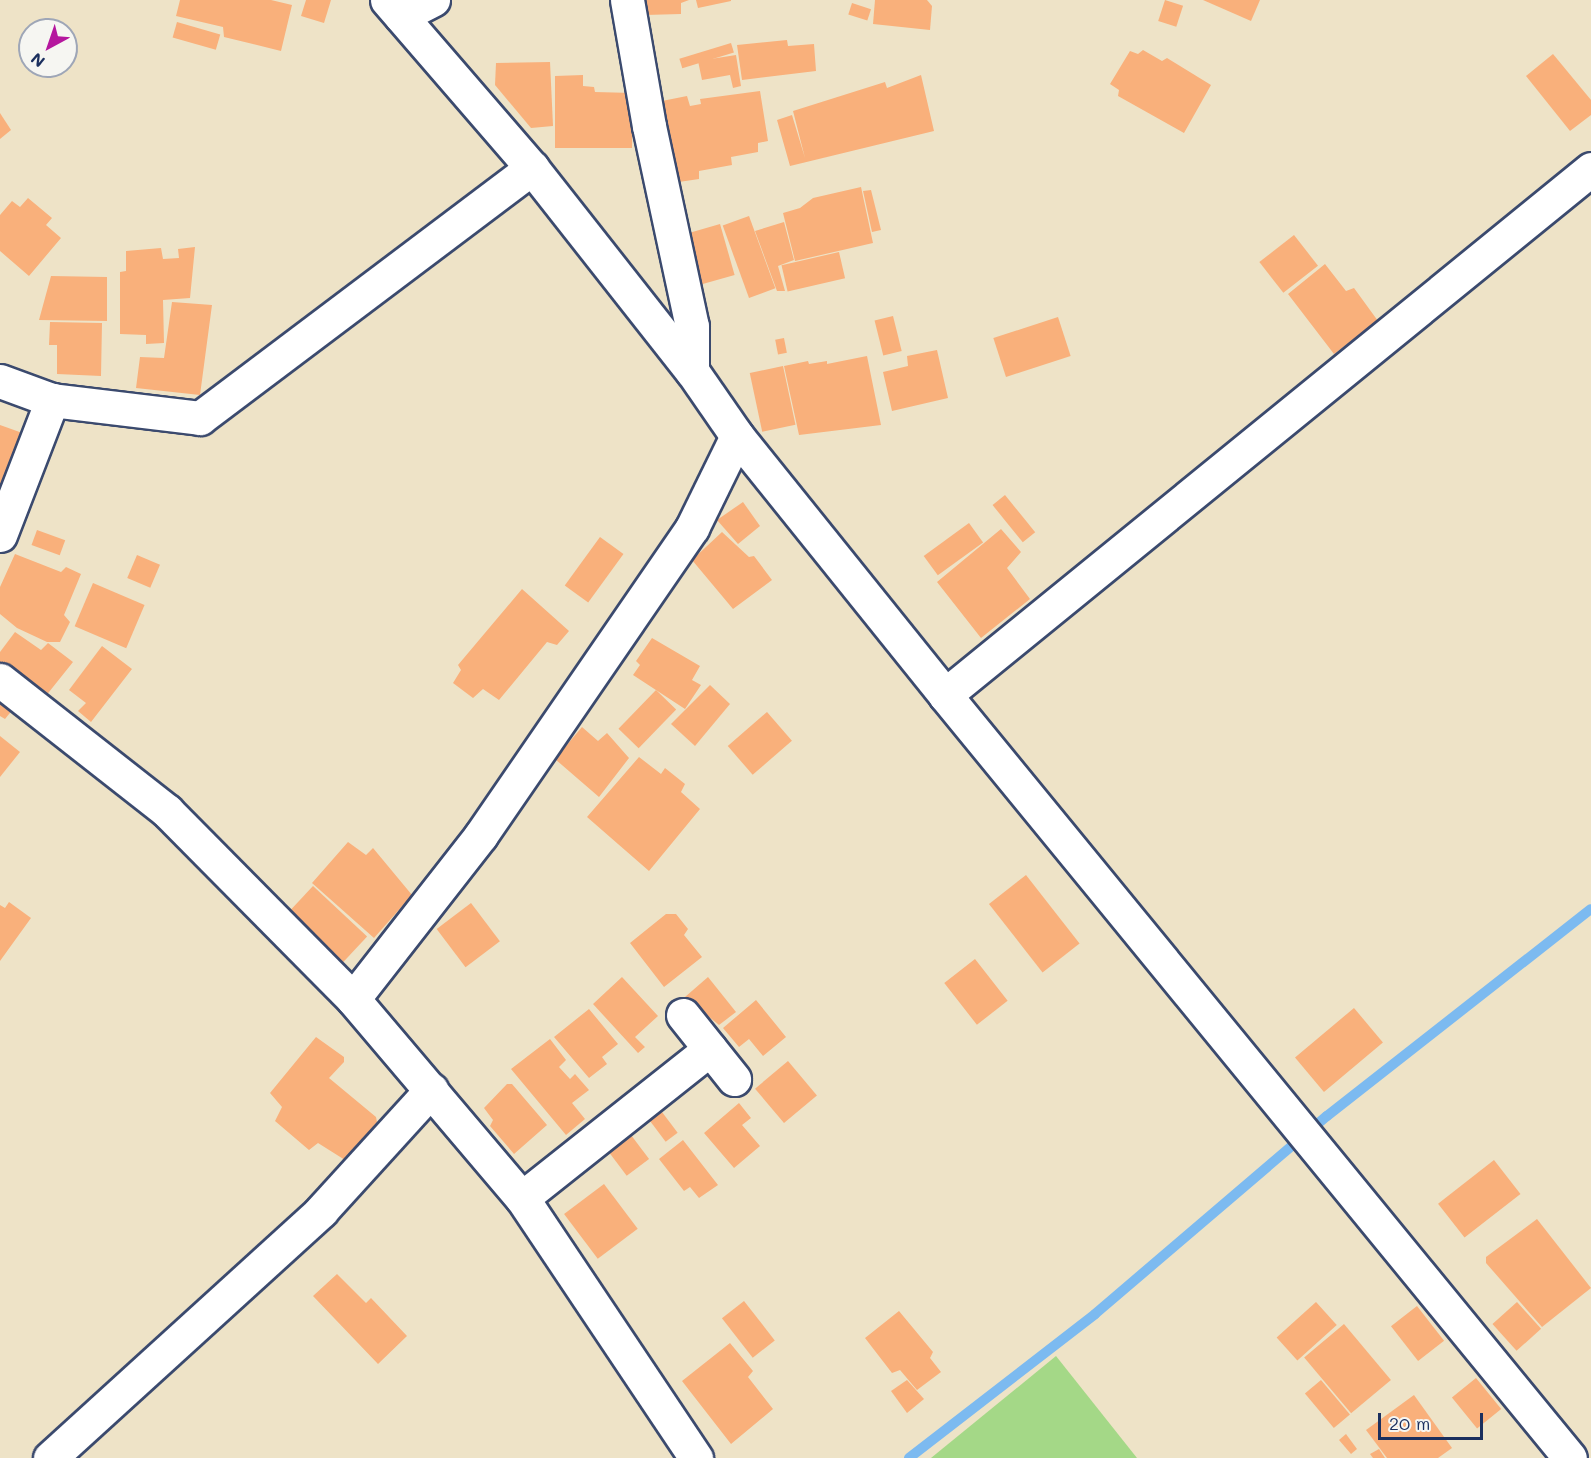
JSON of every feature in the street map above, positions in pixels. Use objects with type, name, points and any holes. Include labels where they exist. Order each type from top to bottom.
[{"type":"street","points":[[433,0],[394,8],[532,168],[692,371],[737,436],[945,695],[1570,1458]]},
{"type":"street","points":[[627,0],[649,126],[692,326],[692,371]]},
{"type":"street","points":[[0,381],[52,400],[200,418],[532,168]]},
{"type":"street","points":[[945,695],[1591,169]]},
{"type":"street","points":[[0,535],[52,400]]},
{"type":"street","points":[[353,999],[481,835],[692,528],[737,436]]},
{"type":"street","points":[[0,680],[167,811],[353,999],[522,1198],[696,1458]]},
{"type":"street","points":[[683,1016],[734,1079]]},
{"type":"street","points":[[522,1198],[710,1048]]},
{"type":"street","points":[[50,1458],[321,1211],[431,1090]]},
{"type":"green space","points":[[1056,1356],[1137,1458],[931,1458]]},
{"type":"building","points":[[180,0],[271,0],[292,5],[281,51],[224,37],[223,27],[176,16]]},
{"type":"building","points":[[306,0],[331,0],[324,23],[301,16]]},
{"type":"building","points":[[645,0],[689,0],[681,3],[681,14],[645,15]]},
{"type":"building","points":[[696,0],[731,0],[731,1],[698,8]]},
{"type":"building","points":[[875,0],[927,0],[932,6],[930,30],[873,24]]},
{"type":"building","points":[[1165,0],[1183,6],[1176,27],[1158,21]]},
{"type":"building","points":[[1203,0],[1260,0],[1251,21]]},
{"type":"building","points":[[852,3],[871,9],[867,21],[848,14]]},
{"type":"building","points":[[177,22],[220,34],[216,50],[173,37]]},
{"type":"building","points":[[787,40],[788,46],[814,44],[816,71],[742,80],[737,45]]},
{"type":"building","points":[[731,43],[734,53],[682,68],[679,59]]},
{"type":"building","points":[[1143,50],[1162,61],[1167,58],[1211,85],[1184,133],[1118,96],[1119,90],[1110,84],[1130,51],[1138,54]]},
{"type":"building","points":[[1553,54],[1591,100],[1591,115],[1570,131],[1526,76]]},
{"type":"building","points":[[736,55],[741,86],[733,88],[730,75],[702,80],[698,61]]},
{"type":"building","points":[[550,62],[553,126],[531,128],[495,85],[496,63]]},
{"type":"building","points":[[583,75],[583,86],[594,87],[595,92],[633,93],[632,148],[555,148],[555,76]]},
{"type":"building","points":[[921,75],[934,131],[790,166],[777,120],[792,115],[805,158],[793,111],[885,82],[887,88]]},
{"type":"building","points":[[760,91],[768,141],[758,143],[758,152],[731,157],[732,165],[699,171],[699,179],[672,183],[657,102],[687,96],[690,106],[701,104],[700,99]]},
{"type":"building","points":[[0,113],[11,130],[0,139]]},
{"type":"building","points":[[861,187],[873,243],[795,261],[783,213],[800,208],[813,198]]},
{"type":"building","points":[[871,190],[881,230],[872,232],[863,191]]},
{"type":"building","points":[[28,198],[52,218],[46,225],[61,238],[29,276],[0,251],[0,215],[12,201],[20,207]]},
{"type":"building","points":[[749,216],[775,288],[749,298],[723,226]]},
{"type":"building","points":[[784,222],[794,260],[778,266],[785,291],[777,291],[755,231]]},
{"type":"building","points":[[720,224],[735,275],[701,285],[686,234]]},
{"type":"building","points":[[1294,235],[1318,266],[1283,293],[1259,262]]},
{"type":"building","points":[[195,247],[190,298],[163,300],[164,343],[146,344],[146,335],[120,334],[120,272],[126,271],[126,251],[161,248],[163,259],[179,258],[178,249]]},
{"type":"building","points":[[839,252],[845,278],[788,292],[782,265]]},
{"type":"building","points":[[1325,264],[1346,291],[1354,288],[1378,321],[1334,354],[1288,294]]},
{"type":"building","points":[[51,276],[107,277],[107,321],[39,320]]},
{"type":"building","points":[[172,302],[212,305],[200,395],[136,388],[140,357],[164,358]]},
{"type":"building","points":[[893,316],[902,351],[883,356],[875,321]]},
{"type":"building","points":[[1058,317],[1071,356],[1006,377],[993,338]]},
{"type":"building","points":[[50,322],[102,323],[101,376],[57,374],[57,345],[49,345]]},
{"type":"building","points":[[784,338],[787,353],[778,354],[775,340]]},
{"type":"building","points":[[937,350],[948,398],[892,411],[883,372],[908,366],[907,356]]},
{"type":"building","points":[[867,356],[881,425],[799,435],[784,366],[808,361],[809,364],[827,361],[827,364]]},
{"type":"building","points":[[783,366],[795,425],[762,432],[750,373]]},
{"type":"building","points":[[0,425],[28,435],[0,509]]},
{"type":"building","points":[[1005,495],[1035,532],[1023,542],[993,505]]},
{"type":"building","points":[[743,502],[760,526],[738,544],[717,520]]},
{"type":"building","points":[[969,523],[983,542],[938,575],[924,556]]},
{"type":"building","points":[[1001,529],[1021,552],[1007,568],[1030,599],[981,638],[937,582]]},
{"type":"building","points":[[37,530],[65,540],[60,555],[32,545]]},
{"type":"building","points":[[722,532],[749,557],[754,556],[772,580],[733,609],[692,560]]},
{"type":"building","points":[[600,537],[623,554],[588,603],[565,586]]},
{"type":"building","points":[[15,554],[61,572],[66,567],[81,574],[64,615],[70,622],[60,642],[47,642],[17,628],[0,614],[0,587]]},
{"type":"building","points":[[137,555],[160,565],[150,588],[127,578]]},
{"type":"building","points":[[93,583],[145,605],[126,648],[75,626]]},
{"type":"building","points":[[522,589],[569,631],[557,645],[547,642],[499,700],[483,689],[473,698],[453,683],[461,670],[458,665]]},
{"type":"building","points":[[15,632],[41,650],[48,643],[73,662],[45,697],[0,662],[0,652]]},
{"type":"building","points":[[652,638],[700,666],[692,680],[701,685],[685,709],[633,675],[640,665],[636,661]]},
{"type":"building","points":[[102,646],[132,669],[91,722],[78,711],[86,703],[69,690]]},
{"type":"building","points":[[710,685],[730,704],[695,746],[671,724]]},
{"type":"building","points":[[656,690],[676,709],[639,748],[618,729]]},
{"type":"building","points":[[0,697],[14,708],[5,719],[0,716]]},
{"type":"building","points":[[767,712],[792,741],[753,775],[728,746]]},
{"type":"building","points":[[582,727],[598,741],[607,733],[629,758],[599,797],[555,759]]},
{"type":"building","points":[[0,736],[20,752],[0,777]]},
{"type":"building","points":[[639,757],[661,774],[665,768],[685,784],[681,792],[700,809],[649,871],[587,817]]},
{"type":"building","points":[[348,842],[366,855],[373,848],[412,895],[374,938],[312,883]]},
{"type":"building","points":[[1026,875],[1080,944],[1043,972],[989,904]]},
{"type":"building","points":[[313,886],[367,936],[341,965],[286,915]]},
{"type":"building","points":[[9,902],[31,918],[0,961],[0,905],[5,908]]},
{"type":"building","points":[[471,903],[500,941],[466,967],[437,929]]},
{"type":"building","points":[[666,914],[676,914],[688,929],[684,935],[702,957],[664,987],[630,943]]},
{"type":"building","points":[[975,959],[1008,1001],[977,1025],[944,983]]},
{"type":"building","points":[[622,977],[658,1016],[635,1037],[645,1047],[638,1053],[593,1004]]},
{"type":"building","points":[[708,977],[736,1012],[719,1025],[685,997]]},
{"type":"building","points":[[756,1000],[786,1037],[763,1056],[749,1039],[739,1047],[723,1028]]},
{"type":"building","points":[[1354,1008],[1383,1042],[1324,1092],[1295,1057]]},
{"type":"building","points":[[589,1009],[618,1044],[602,1057],[607,1064],[589,1078],[554,1037]]},
{"type":"building","points":[[316,1037],[344,1057],[344,1062],[329,1078],[376,1117],[377,1122],[345,1160],[318,1143],[309,1150],[275,1121],[282,1107],[270,1093]]},
{"type":"building","points":[[550,1039],[566,1060],[559,1067],[570,1079],[575,1074],[589,1090],[572,1103],[585,1119],[566,1135],[511,1069]]},
{"type":"building","points":[[788,1061],[817,1095],[784,1123],[755,1089]]},
{"type":"building","points":[[507,1084],[512,1084],[547,1125],[514,1154],[490,1126],[493,1120],[484,1108]]},
{"type":"building","points":[[739,1103],[751,1118],[742,1125],[760,1146],[734,1168],[704,1133]]},
{"type":"building","points":[[662,1112],[678,1133],[666,1142],[650,1121]]},
{"type":"building","points":[[631,1135],[649,1159],[627,1176],[609,1152]]},
{"type":"building","points":[[683,1140],[718,1185],[699,1198],[690,1187],[684,1191],[659,1159]]},
{"type":"building","points":[[1494,1160],[1520,1194],[1465,1238],[1438,1204]]},
{"type":"building","points":[[604,1184],[638,1229],[598,1259],[564,1214]]},
{"type":"building","points":[[1537,1219],[1591,1288],[1542,1327],[1486,1263],[1486,1257]]},
{"type":"building","points":[[337,1274],[366,1303],[371,1298],[407,1336],[378,1364],[313,1296]]},
{"type":"building","points":[[744,1301],[775,1340],[753,1358],[722,1318]]},
{"type":"building","points":[[1316,1302],[1337,1325],[1297,1361],[1277,1337]]},
{"type":"building","points":[[1517,1302],[1541,1329],[1517,1351],[1492,1324]]},
{"type":"building","points":[[1417,1306],[1444,1341],[1418,1361],[1391,1326]]},
{"type":"building","points":[[899,1311],[933,1352],[930,1358],[941,1372],[917,1390],[900,1370],[892,1373],[865,1338]]},
{"type":"building","points":[[1344,1324],[1391,1380],[1351,1413],[1304,1357]]},
{"type":"building","points":[[730,1343],[753,1371],[748,1377],[773,1409],[731,1444],[682,1381]]},
{"type":"building","points":[[1476,1378],[1501,1409],[1477,1429],[1452,1398]]},
{"type":"building","points":[[907,1380],[924,1399],[907,1413],[891,1391]]},
{"type":"building","points":[[1321,1380],[1350,1414],[1334,1428],[1305,1393]]},
{"type":"building","points":[[1414,1395],[1452,1448],[1438,1458],[1387,1458],[1366,1430]]},
{"type":"building","points":[[1346,1434],[1357,1449],[1351,1454],[1339,1440]]},
{"type":"building","points":[[1379,1449],[1385,1458],[1373,1458],[1370,1454]]},
{"type":"waterway","points":[[909,1458],[1095,1314],[1327,1116],[1591,909]]}]
